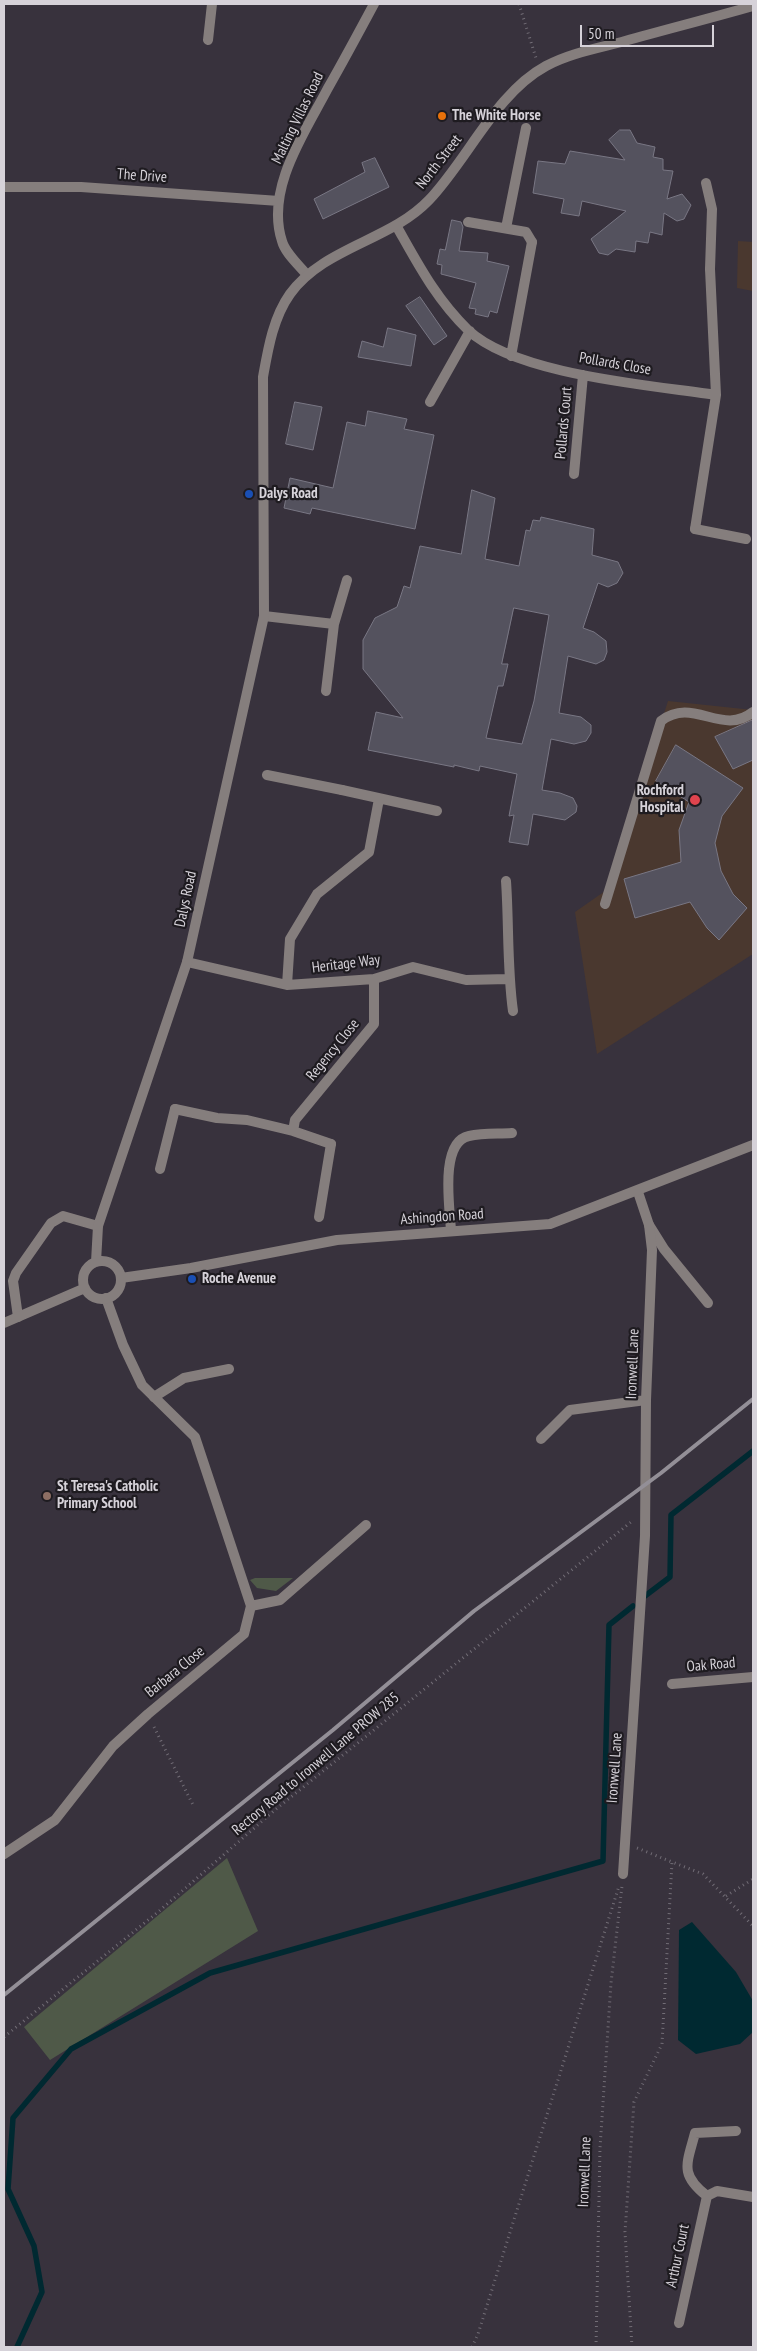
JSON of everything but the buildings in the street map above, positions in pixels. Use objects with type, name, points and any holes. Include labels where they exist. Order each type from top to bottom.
[{"type":"street","points":[[208,40],[212,4]]},
{"type":"street","name":"Malting Villas Road","points":[[307,275],[282,244],[278,224],[279,200],[288,169],[300,141],[374,4]]},
{"type":"street","name":"North Street","points":[[307,275],[341,253],[397,227],[429,200],[507,99],[522,83],[540,70],[566,57],[753,6]]},
{"type":"street","points":[[506,228],[526,128]]},
{"type":"street","points":[[706,183],[712,209],[710,269],[716,395],[695,528],[746,539]]},
{"type":"street","name":"The Drive","points":[[4,187],[81,187],[279,200]]},
{"type":"street","points":[[468,222],[526,232],[532,242],[511,356]]},
{"type":"street","name":"Pollards Close","points":[[397,227],[438,298],[470,331],[511,356],[583,375],[716,395]]},
{"type":"street","name":"Dalys Road","points":[[96,1262],[98,1226],[187,962],[264,616],[263,377],[268,346],[276,320],[289,295],[307,275]]},
{"type":"street","points":[[430,402],[470,331]]},
{"type":"street","name":"Pollards Court","points":[[574,474],[583,375]]},
{"type":"street","points":[[326,691],[334,624],[347,580]]},
{"type":"street","points":[[264,616],[334,624]]},
{"type":"street","points":[[605,904],[661,721],[670,714],[680,711],[736,721],[753,712]]},
{"type":"street","points":[[267,775],[437,811]]},
{"type":"street","points":[[287,985],[290,939],[317,894],[369,852],[379,799]]},
{"type":"street","points":[[506,881],[510,934],[508,979],[513,1011]]},
{"type":"street","name":"Heritage Way","points":[[187,962],[287,985],[374,979],[413,967],[466,980],[508,979]]},
{"type":"street","name":"Regency Close","points":[[293,1131],[295,1120],[374,1024],[374,979]]},
{"type":"street","points":[[160,1170],[175,1109],[217,1118],[247,1120],[293,1131],[331,1144],[319,1217]]},
{"type":"street","points":[[451,1231],[449,1174],[453,1149],[459,1141],[468,1136],[512,1133]]},
{"type":"street","name":"Ashingdon Road","points":[[121,1278],[190,1268],[337,1240],[550,1224],[638,1192],[753,1145]]},
{"type":"street","name":"Ironwell Lane","points":[[623,1874],[645,1510],[646,1400],[652,1250],[649,1225],[638,1192]]},
{"type":"street","points":[[18,1317],[13,1281],[16,1273],[51,1223],[63,1216],[98,1226]]},
{"type":"street","points":[[649,1225],[664,1249],[708,1303]]},
{"type":"street","points":[[96,1262],[112,1264],[120,1272],[121,1284],[116,1293],[106,1298],[94,1296],[85,1288],[84,1276],[86,1270],[96,1262]]},
{"type":"street","points":[[4,1323],[85,1288]]},
{"type":"street","points":[[106,1298],[123,1345],[142,1385],[195,1437],[251,1606],[280,1600],[366,1525]]},
{"type":"street","points":[[154,1397],[184,1378],[229,1369]]},
{"type":"street","points":[[541,1439],[570,1410],[646,1400]]},
{"type":"street","name":"Barbara Close","points":[[4,1854],[55,1820],[113,1746],[148,1714],[244,1634],[251,1606]]},
{"type":"street","name":"Oak Road","points":[[672,1684],[753,1677]]},
{"type":"street","points":[[736,2131],[695,2133],[688,2160],[687,2174],[695,2186],[707,2196],[718,2191],[753,2197]]},
{"type":"street","name":"Arthur Court","points":[[679,2323],[707,2196]]},
{"type":"path","points":[[519,4],[540,70]]},
{"type":"path","name":"Rectory Road to Ironwell Lane PROW 285","points":[[4,2037],[158,1912],[275,1810],[645,1510]]},
{"type":"path","points":[[148,1714],[194,1806]]},
{"type":"path","points":[[643,1850],[703,1874],[753,1926]]},
{"type":"path","points":[[632,2347],[625,2232],[634,2102],[662,2044],[672,1862]]},
{"type":"path","points":[[472,2347],[478,2334],[623,1874]]},
{"type":"path","name":"Ironwell Lane","points":[[596,2347],[600,2148],[611,1983],[623,1874]]},
{"type":"path","points":[[726,1896],[753,1880]]},
{"type":"shaded area","points":[[738,241],[753,242],[753,291],[737,288]]},
{"type":"shaded area","name":"Rochford Hospital","points":[[668,701],[753,710],[753,954],[597,1054],[575,912],[608,889]]},
{"type":"green space","points":[[255,1578],[293,1578],[276,1591],[257,1588],[250,1580]]},
{"type":"green space","points":[[227,1858],[258,1931],[50,2060],[24,2027]]},
{"type":"water","points":[[692,1922],[736,1972],[753,2001],[753,2032],[740,2044],[696,2054],[678,2040],[679,1930]]},
{"type":"waterway","points":[[645,1596],[670,1577],[671,1515],[753,1451]]},
{"type":"waterway","points":[[17,2347],[42,2292],[34,2246],[8,2189],[13,2118],[71,2049],[210,1973],[603,1861],[609,1625],[633,1606]]},
{"type":"railway","points":[[4,1995],[333,1730],[474,1611],[661,1473],[753,1399]]},
{"type":"place","name":"The White Horse","points":[[442,116]]},
{"type":"place","name":"Dalys Road","points":[[249,494]]},
{"type":"place","name":"Rochford Hospital","points":[[695,800]]},
{"type":"place","name":"Roche Avenue","points":[[192,1279]]},
{"type":"place","name":"St Teresa's Catholic Primary School","points":[[47,1496]]}]
